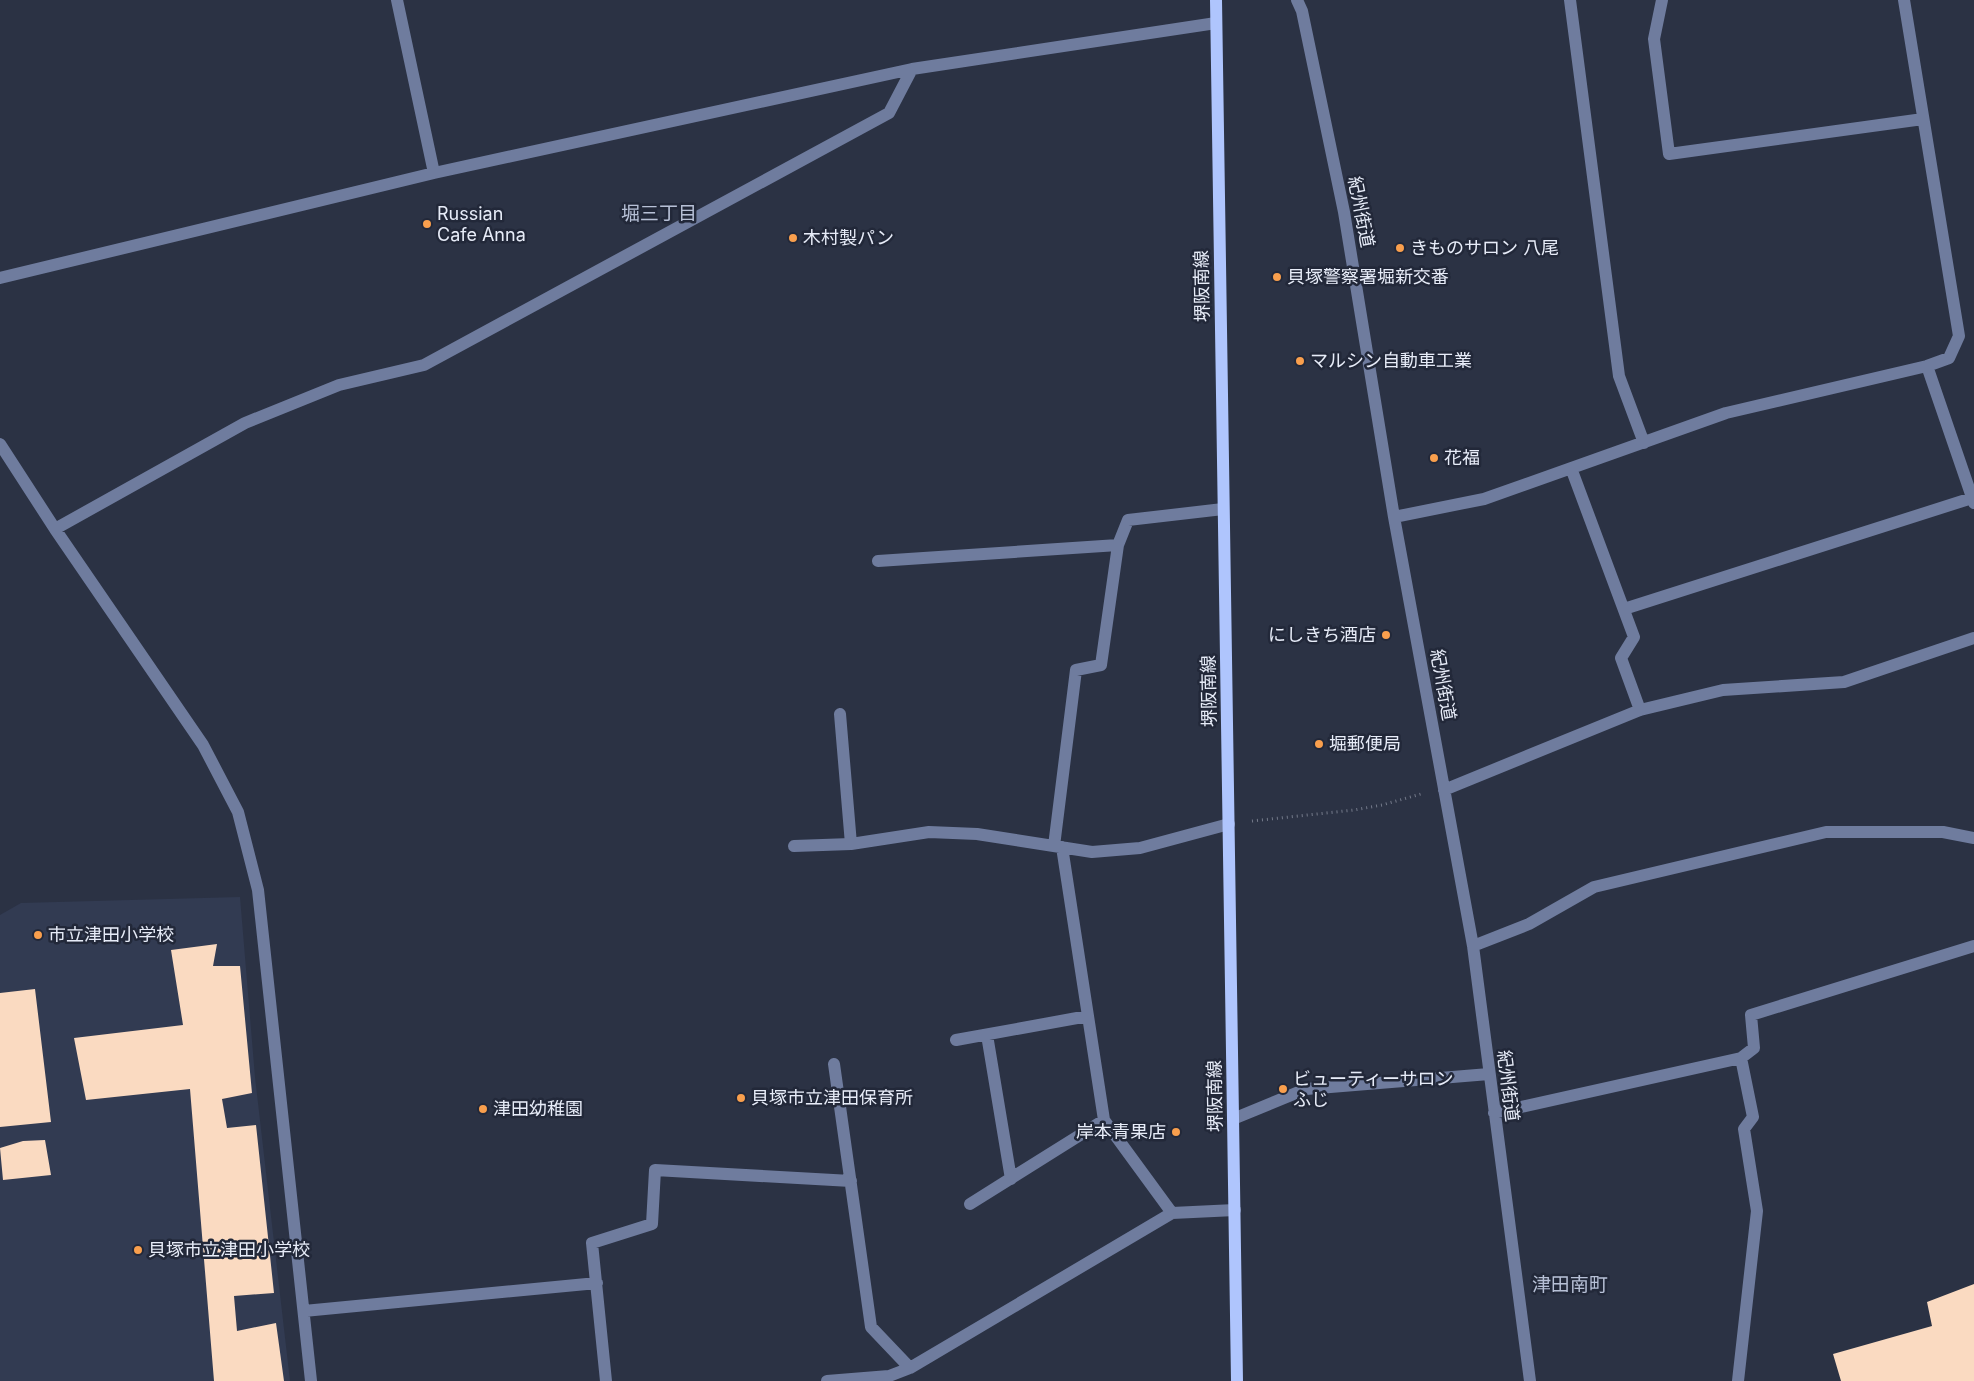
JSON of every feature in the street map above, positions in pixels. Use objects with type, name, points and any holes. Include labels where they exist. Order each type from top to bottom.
[{"type":"main road","name":"堺阪南線","points":[[1216,0],[1238,1381]]},
{"type":"street","points":[[396,0],[434,173]]},
{"type":"street","name":"紀州街道","points":[[1297,0],[1302,11],[1344,212],[1394,517],[1473,946],[1530,1381]]},
{"type":"street","points":[[1570,0],[1619,376],[1644,443]]},
{"type":"street","points":[[1662,0],[1654,39],[1669,154],[1923,119]]},
{"type":"street","points":[[1394,517],[1484,499],[1726,413],[1927,366],[1949,358],[1959,336],[1904,0]]},
{"type":"street","points":[[0,278],[434,173],[912,69],[1216,23]]},
{"type":"street","points":[[54,529],[245,423],[339,385],[424,365],[889,113],[912,69]]},
{"type":"street","points":[[1624,609],[1973,501],[1927,366]]},
{"type":"street","points":[[0,444],[54,529],[203,744],[238,812],[258,890],[312,1381]]},
{"type":"street","points":[[1572,468],[1634,637],[1621,658],[1640,710]]},
{"type":"street","points":[[1172,1213],[1104,1120],[1088,1016],[1058,847],[1076,670],[1101,665],[1118,545],[1128,520],[1223,509]]},
{"type":"street","points":[[878,561],[1118,545]]},
{"type":"street","points":[[1444,790],[1640,710],[1723,690],[1844,682],[1974,638]]},
{"type":"street","points":[[840,714],[851,844]]},
{"type":"street","points":[[794,846],[851,844],[930,832],[977,834],[1092,852],[1140,848],[1229,824]]},
{"type":"street","points":[[1473,946],[1529,924],[1594,887],[1826,832],[1943,832],[1974,838]]},
{"type":"street","points":[[1494,1113],[1741,1058],[1754,1048],[1751,1015],[1974,946]]},
{"type":"street","points":[[956,1040],[1088,1016]]},
{"type":"street","points":[[987,1035],[1011,1179]]},
{"type":"street","points":[[1738,1381],[1757,1211],[1744,1129],[1753,1117],[1741,1058]]},
{"type":"street","points":[[834,1064],[871,1327],[910,1368]]},
{"type":"street","points":[[1233,1119],[1306,1089],[1489,1074]]},
{"type":"street","points":[[970,1204],[1104,1120]]},
{"type":"street","points":[[606,1381],[592,1243],[652,1224],[655,1170],[851,1181]]},
{"type":"street","points":[[826,1381],[891,1378],[1172,1213],[1235,1210]]},
{"type":"street","points":[[304,1311],[596,1283]]},
{"type":"path","points":[[1229,824],[1373,807],[1444,790]]},
{"type":"shaded area","name":"貝塚市立津田小学校","points":[[240,897],[255,1077],[290,1381],[0,1381],[0,915],[21,903]]},
{"type":"building","points":[[217,944],[213,966],[240,966],[252,1093],[222,1099],[227,1128],[256,1125],[274,1293],[234,1296],[237,1331],[276,1323],[284,1381],[214,1381],[190,1089],[86,1100],[74,1038],[183,1025],[171,950]]},
{"type":"building","points":[[35,989],[51,1122],[0,1127],[0,993]]},
{"type":"building","points":[[45,1140],[51,1175],[3,1180],[0,1148],[23,1141]]},
{"type":"building","points":[[1974,1284],[1974,1381],[1841,1381],[1833,1354],[1932,1326],[1927,1302]]},
{"type":"place","name":"Russian Cafe Anna","points":[[427,224]]},
{"type":"place","name":"木村製パン","points":[[793,238]]},
{"type":"place","name":"きものサロン 八尾","points":[[1400,248]]},
{"type":"place","name":"貝塚警察署堀新交番","points":[[1277,277]]},
{"type":"place","name":"マルシン自動車工業","points":[[1300,361]]},
{"type":"place","name":"花福","points":[[1434,458]]},
{"type":"place","name":"にしきち酒店","points":[[1386,635]]},
{"type":"place","name":"堀郵便局","points":[[1319,744]]},
{"type":"place","name":"市立津田小学校","points":[[38,935]]},
{"type":"place","name":"ビューティーサロン ふじ","points":[[1283,1089]]},
{"type":"place","name":"貝塚市立津田保育所","points":[[741,1098]]},
{"type":"place","name":"津田幼稚園","points":[[483,1109]]},
{"type":"place","name":"岸本青果店","points":[[1176,1132]]},
{"type":"place","name":"貝塚市立津田小学校","points":[[138,1250]]},
{"type":"district","name":"堀三丁目","points":[[659,213]]},
{"type":"district","name":"津田南町","points":[[1570,1284]]}]
